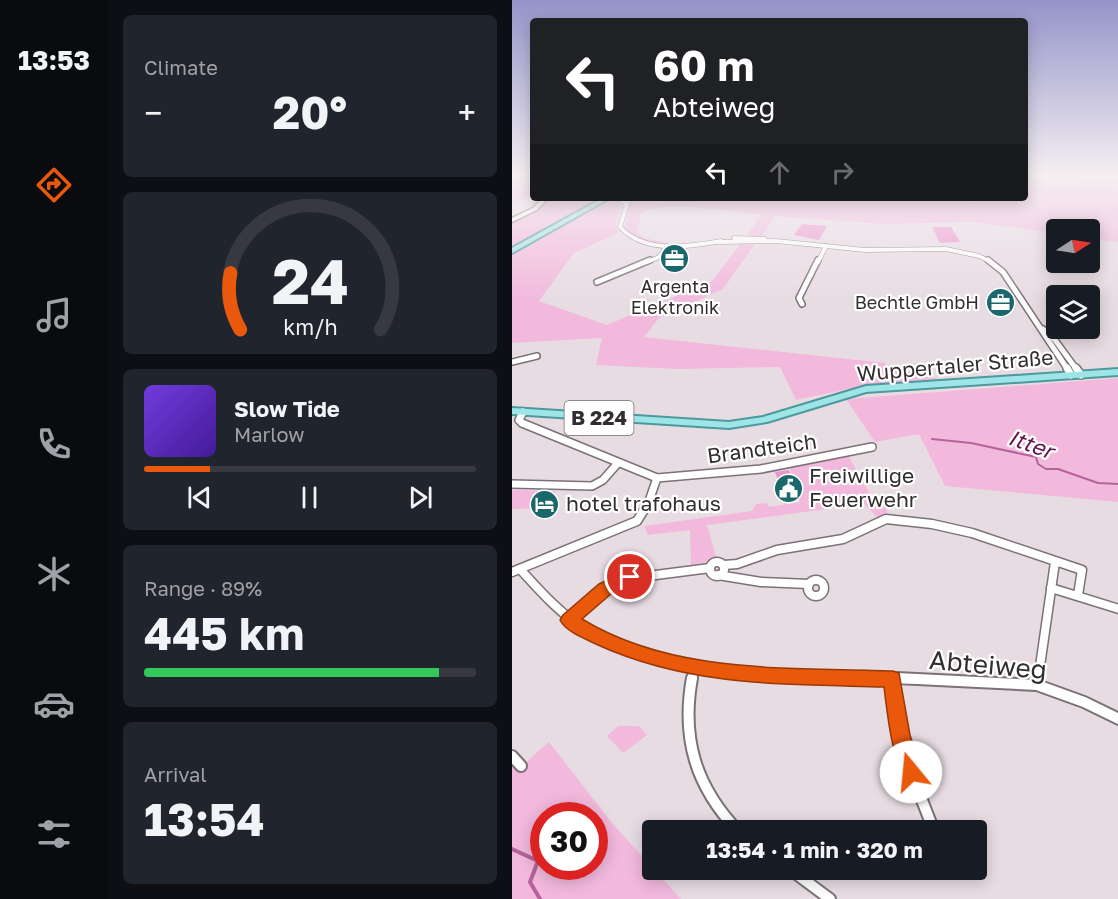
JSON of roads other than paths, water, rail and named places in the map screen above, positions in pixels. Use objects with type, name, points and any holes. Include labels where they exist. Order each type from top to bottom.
[{"type":"main road","points":[[512,251],[571,218]]},
{"type":"main road","name":"Wuppertaler Straße","points":[[512,411],[729,425],[752,422],[834,396],[866,389],[1118,372]]},
{"type":"street","points":[[622,218],[620,224],[623,232],[638,241],[667,246],[776,241],[865,250],[946,249],[979,256],[993,263],[1003,272],[1042,328],[1055,340],[1076,375]]},
{"type":"street","points":[[597,282],[659,257],[667,246]]},
{"type":"street","points":[[802,304],[799,298],[826,246]]},
{"type":"street","points":[[1042,328],[1043,334],[1076,375]]},
{"type":"street","points":[[512,362],[537,356]]},
{"type":"street","points":[[516,571],[637,521],[645,512],[657,478],[522,423],[519,420],[523,412]]},
{"type":"street","name":"Brandteich","points":[[657,478],[761,469],[872,447]]},
{"type":"street","points":[[512,483],[592,486],[603,480],[618,463]]},
{"type":"street","points":[[569,620],[605,589],[623,579],[653,573],[710,567],[718,563],[737,564],[777,550],[843,539],[886,519],[948,527],[1082,570],[1078,596]]},
{"type":"street","points":[[1037,685],[1055,562]]},
{"type":"street","points":[[718,575],[724,571],[724,565]]},
{"type":"street","points":[[710,567],[711,573],[718,575],[761,582],[809,584]]},
{"type":"street","name":"Abteiweg","points":[[516,571],[569,620],[617,645],[652,658],[694,668],[741,674],[1037,685],[1084,702],[1118,719]]},
{"type":"street","points":[[1051,588],[1118,609]]},
{"type":"street","points":[[694,668],[686,706],[687,730],[692,755],[712,798],[729,820]]},
{"type":"street","points":[[893,679],[900,735],[911,772],[930,820]]},
{"type":"street","points":[[512,756],[521,766]]},
{"type":"street","points":[[804,880],[830,899]]},
{"type":"waterway","name":"Itter","points":[[932,439],[971,443],[1036,457],[1038,464],[1046,469],[1058,469],[1098,483],[1119,484]]},
{"type":"waterway","points":[[512,849],[538,861],[530,882],[540,899]]},
{"type":"place","name":"Argenta Elektronik","points":[[675,258]]},
{"type":"place","name":"Bechtle GmbH","points":[[1000,303]]},
{"type":"place","name":"Freiwillige Feuerwehr","points":[[788,488]]},
{"type":"place","name":"hotel trafohaus","points":[[545,504]]}]
